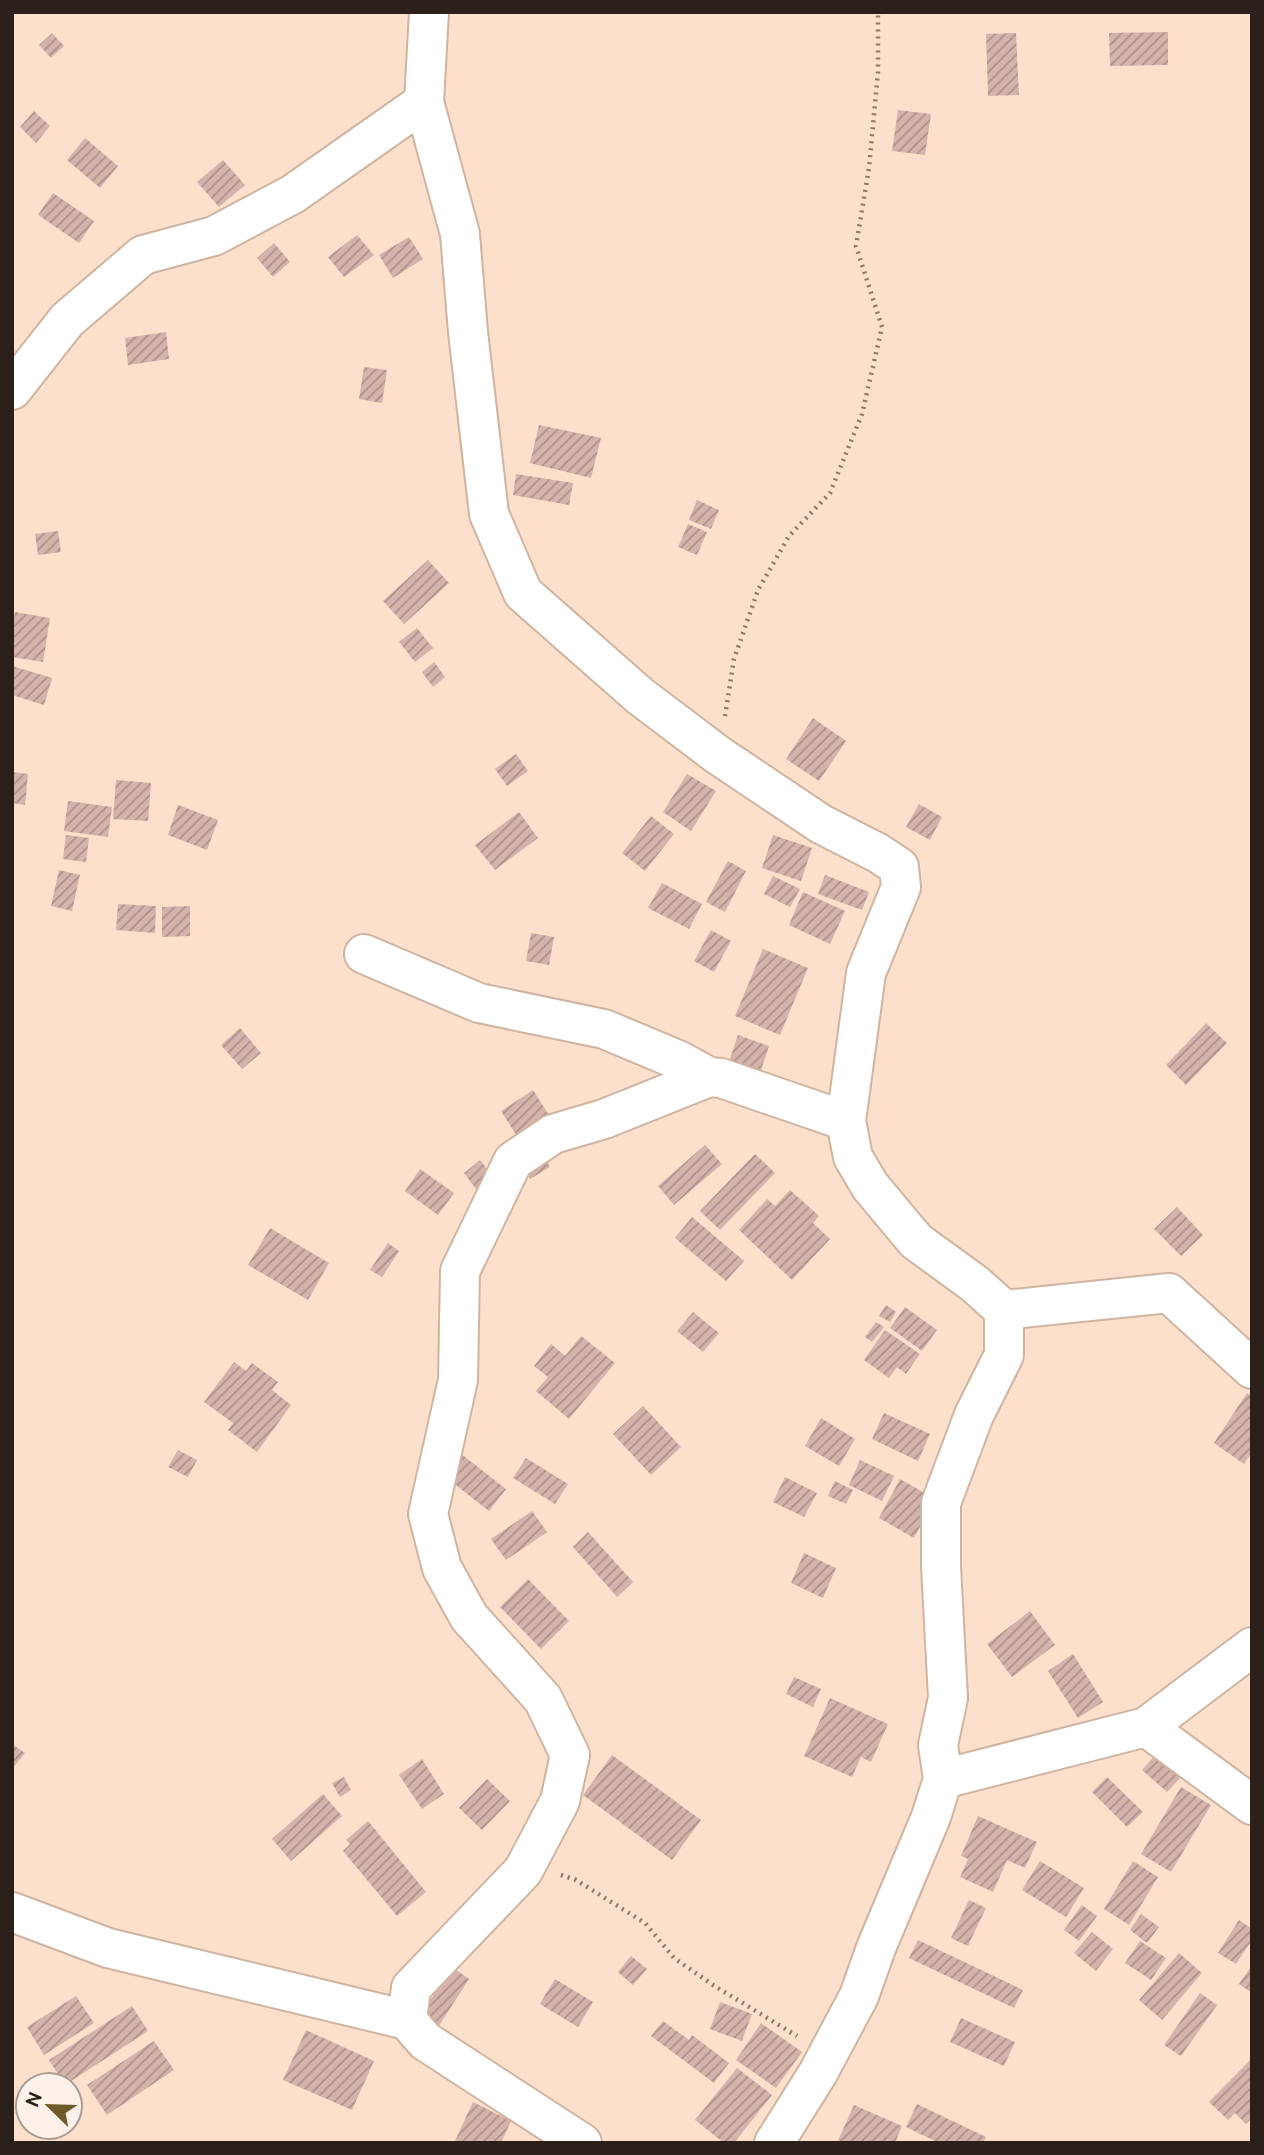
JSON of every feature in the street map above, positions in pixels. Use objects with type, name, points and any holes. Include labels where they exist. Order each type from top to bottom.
[{"type":"street","points":[[429,12],[424,102],[460,234],[468,332],[489,514],[523,593],[640,696],[718,755],[821,824],[878,853],[899,867],[901,887],[866,973],[846,1121],[853,1157],[870,1186],[916,1241],[975,1284],[1004,1310],[1168,1293],[1252,1369]]},
{"type":"street","points":[[12,390],[67,320],[143,255],[214,236],[282,200],[424,102]]},
{"type":"street","points":[[364,954],[479,1003],[604,1029],[678,1060],[709,1077],[721,1078],[846,1121]]},
{"type":"street","points":[[407,2020],[411,1988],[528,1863],[560,1801],[570,1755],[543,1699],[469,1617],[442,1568],[428,1514],[458,1380],[460,1271],[513,1161],[553,1134],[604,1119],[709,1077]]},
{"type":"street","points":[[774,2143],[828,2055],[859,1996],[876,1948],[931,1817],[943,1779],[938,1745],[948,1698],[941,1566],[941,1503],[974,1415],[1004,1355],[1004,1310]]},
{"type":"street","points":[[943,1779],[1146,1727],[1252,1647]]},
{"type":"street","points":[[1146,1727],[1252,1805]]},
{"type":"street","points":[[12,1912],[108,1948],[407,2020],[425,2041],[582,2143]]},
{"type":"path","points":[[718,755],[734,659],[758,590],[789,536],[830,493],[862,414],[882,327],[856,246],[869,168],[877,86],[878,12]]},
{"type":"path","points":[[528,1863],[576,1880],[645,1923],[674,1958],[828,2055]]},
{"type":"building","points":[[1168,32],[1168,65],[1110,66],[1109,33]]},
{"type":"building","points":[[52,33],[64,46],[51,58],[39,45]]},
{"type":"building","points":[[1016,33],[1019,95],[988,96],[986,34]]},
{"type":"building","points":[[898,110],[931,114],[925,155],[892,151]]},
{"type":"building","points":[[34,111],[50,126],[36,143],[20,127]]},
{"type":"building","points":[[85,138],[118,166],[100,188],[67,160]]},
{"type":"building","points":[[223,160],[245,185],[219,207],[197,182]]},
{"type":"building","points":[[53,193],[94,221],[79,243],[38,215]]},
{"type":"building","points":[[357,235],[374,255],[344,277],[328,257]]},
{"type":"building","points":[[409,237],[423,259],[393,278],[379,255]]},
{"type":"building","points":[[274,243],[290,262],[273,277],[257,258]]},
{"type":"building","points":[[166,332],[169,359],[128,365],[125,338]]},
{"type":"building","points":[[364,367],[387,370],[382,403],[359,399]]},
{"type":"building","points":[[539,425],[601,438],[591,478],[530,463]]},
{"type":"building","points":[[516,474],[573,483],[569,505],[513,495]]},
{"type":"building","points":[[697,500],[719,510],[711,529],[689,520]]},
{"type":"building","points":[[688,524],[707,532],[697,555],[678,547]]},
{"type":"building","points":[[58,531],[61,552],[38,555],[35,534]]},
{"type":"building","points":[[428,560],[449,583],[404,624],[383,601]]},
{"type":"building","points":[[15,612],[50,618],[43,662],[12,657]]},
{"type":"building","points":[[417,628],[433,648],[415,662],[399,642]]},
{"type":"building","points":[[434,662],[445,677],[433,687],[422,672]]},
{"type":"building","points":[[12,666],[52,678],[44,705],[12,695]]},
{"type":"building","points":[[813,718],[846,741],[819,781],[786,759]]},
{"type":"building","points":[[516,754],[528,771],[507,786],[495,769]]},
{"type":"building","points":[[12,772],[28,774],[25,805],[12,803]]},
{"type":"building","points":[[687,774],[716,791],[691,831],[663,812]]},
{"type":"building","points":[[116,780],[151,783],[148,821],[113,819]]},
{"type":"building","points":[[68,801],[112,807],[108,837],[64,831]]},
{"type":"building","points":[[919,804],[942,817],[930,840],[906,827]]},
{"type":"building","points":[[178,805],[218,820],[207,850],[168,835]]},
{"type":"building","points":[[519,812],[538,838],[495,870],[475,845]]},
{"type":"building","points":[[651,816],[674,834],[645,871],[622,853]]},
{"type":"building","points":[[66,835],[89,838],[86,862],[63,859]]},
{"type":"building","points":[[773,835],[812,848],[801,881],[762,868]]},
{"type":"building","points":[[728,861],[746,871],[725,912],[706,902]]},
{"type":"building","points":[[59,870],[80,875],[72,911],[51,906]]},
{"type":"building","points":[[825,875],[869,892],[862,910],[818,894]]},
{"type":"building","points":[[773,876],[800,889],[790,907],[764,894]]},
{"type":"building","points":[[662,883],[702,904],[689,929],[648,908]]},
{"type":"building","points":[[803,892],[845,911],[830,944],[789,925]]},
{"type":"building","points":[[118,904],[156,906],[155,933],[116,930]]},
{"type":"building","points":[[190,906],[190,936],[162,937],[162,907]]},
{"type":"building","points":[[711,930],[731,941],[714,972],[694,961]]},
{"type":"building","points":[[531,933],[554,937],[549,965],[526,961]]},
{"type":"building","points":[[763,949],[808,968],[780,1035],[735,1016]]},
{"type":"building","points":[[1206,1023],[1227,1043],[1186,1085],[1166,1065]]},
{"type":"building","points":[[240,1028],[261,1053],[242,1069],[221,1045]]},
{"type":"building","points":[[738,1035],[769,1046],[760,1073],[729,1062]]},
{"type":"building","points":[[533,1090],[552,1120],[520,1141],[501,1111]]},
{"type":"building","points":[[705,1145],[722,1164],[674,1205],[658,1186]]},
{"type":"building","points":[[539,1149],[550,1167],[530,1179],[519,1161]]},
{"type":"building","points":[[755,1154],[775,1173],[720,1230],[700,1211]]},
{"type":"building","points":[[480,1160],[496,1180],[479,1193],[464,1173]]},
{"type":"building","points":[[420,1169],[454,1193],[438,1215],[405,1191]]},
{"type":"building","points":[[790,1190],[819,1216],[813,1223],[830,1239],[792,1280],[739,1230],[767,1199],[775,1206]]},
{"type":"building","points":[[1177,1207],[1203,1235],[1181,1256],[1154,1229]]},
{"type":"building","points":[[692,1217],[744,1261],[726,1281],[675,1238]]},
{"type":"building","points":[[270,1228],[329,1263],[308,1300],[248,1265]]},
{"type":"building","points":[[388,1243],[399,1251],[382,1277],[370,1270]]},
{"type":"building","points":[[886,1305],[896,1312],[890,1322],[879,1316]]},
{"type":"building","points":[[905,1307],[937,1330],[922,1351],[890,1328]]},
{"type":"building","points":[[693,1312],[719,1333],[703,1352],[677,1331]]},
{"type":"building","points":[[876,1322],[884,1327],[872,1342],[865,1337]]},
{"type":"building","points":[[885,1330],[920,1354],[906,1374],[897,1367],[889,1378],[864,1360]]},
{"type":"building","points":[[581,1336],[615,1363],[569,1419],[536,1391],[548,1377],[534,1366],[551,1344],[565,1356]]},
{"type":"building","points":[[234,1362],[246,1371],[252,1363],[278,1382],[272,1390],[291,1405],[257,1452],[228,1430],[233,1423],[204,1402]]},
{"type":"building","points":[[1247,1393],[1252,1396],[1252,1452],[1244,1464],[1214,1443]]},
{"type":"building","points":[[643,1406],[681,1447],[651,1475],[613,1434]]},
{"type":"building","points":[[884,1413],[930,1434],[918,1461],[872,1439]]},
{"type":"building","points":[[821,1418],[855,1439],[839,1466],[805,1446]]},
{"type":"building","points":[[178,1450],[197,1460],[188,1477],[168,1467]]},
{"type":"building","points":[[460,1453],[506,1489],[489,1511],[443,1475]]},
{"type":"building","points":[[526,1458],[568,1484],[555,1504],[513,1478]]},
{"type":"building","points":[[860,1460],[894,1476],[882,1501],[849,1485]]},
{"type":"building","points":[[785,1477],[817,1493],[804,1517],[773,1502]]},
{"type":"building","points":[[900,1479],[935,1499],[914,1538],[879,1518]]},
{"type":"building","points":[[835,1481],[853,1490],[846,1504],[828,1496]]},
{"type":"building","points":[[532,1511],[547,1532],[506,1560],[491,1539]]},
{"type":"building","points":[[588,1532],[633,1582],[617,1597],[573,1547]]},
{"type":"building","points":[[804,1553],[836,1568],[823,1598],[791,1583]]},
{"type":"building","points":[[528,1579],[569,1621],[541,1649],[500,1607]]},
{"type":"building","points":[[1030,1611],[1055,1645],[1012,1677],[987,1644]]},
{"type":"building","points":[[1073,1654],[1103,1702],[1078,1718],[1048,1671]]},
{"type":"building","points":[[794,1677],[821,1689],[813,1707],[786,1694]]},
{"type":"building","points":[[830,1698],[888,1724],[871,1762],[861,1757],[852,1777],[804,1756]]},
{"type":"building","points":[[12,1744],[25,1753],[12,1769]]},
{"type":"building","points":[[1157,1753],[1182,1776],[1167,1792],[1142,1770]]},
{"type":"building","points":[[612,1755],[701,1820],[672,1860],[583,1795]]},
{"type":"building","points":[[422,1759],[444,1794],[422,1809],[399,1775]]},
{"type":"building","points":[[344,1777],[351,1790],[340,1797],[332,1783]]},
{"type":"building","points":[[1107,1777],[1143,1812],[1127,1827],[1092,1792]]},
{"type":"building","points":[[487,1779],[510,1801],[482,1830],[459,1808]]},
{"type":"building","points":[[1181,1787],[1211,1805],[1171,1872],[1141,1854]]},
{"type":"building","points":[[323,1794],[342,1816],[291,1861],[272,1839]]},
{"type":"building","points":[[978,1816],[1037,1842],[1025,1868],[1007,1860],[993,1892],[960,1877],[968,1859],[961,1856]]},
{"type":"building","points":[[368,1821],[426,1892],[397,1916],[343,1851],[350,1844],[346,1840]]},
{"type":"building","points":[[1040,1861],[1084,1888],[1066,1917],[1022,1890]]},
{"type":"building","points":[[1133,1861],[1158,1877],[1129,1925],[1104,1909]]},
{"type":"building","points":[[969,1900],[986,1908],[968,1946],[951,1938]]},
{"type":"building","points":[[1082,1905],[1097,1916],[1079,1941],[1064,1930]]},
{"type":"building","points":[[1141,1914],[1159,1927],[1147,1943],[1130,1930]]},
{"type":"building","points":[[1239,1920],[1252,1929],[1252,1940],[1236,1964],[1218,1953]]},
{"type":"building","points":[[1092,1932],[1113,1949],[1096,1971],[1074,1953]]},
{"type":"building","points":[[918,1940],[1023,1990],[1014,2008],[909,1958]]},
{"type":"building","points":[[1140,1941],[1166,1958],[1151,1980],[1125,1963]]},
{"type":"building","points":[[1179,1953],[1202,1973],[1162,2020],[1139,2000]]},
{"type":"building","points":[[631,1956],[647,1969],[633,1985],[618,1972]]},
{"type":"building","points":[[1252,1965],[1252,1993],[1239,1984]]},
{"type":"building","points":[[452,1967],[469,1979],[435,2032],[417,2020]]},
{"type":"building","points":[[555,1979],[593,2002],[578,2027],[540,2004]]},
{"type":"building","points":[[1200,1993],[1217,2005],[1181,2056],[1164,2045]]},
{"type":"building","points":[[76,1996],[94,2023],[44,2055],[27,2027]]},
{"type":"building","points":[[720,2002],[752,2014],[742,2041],[710,2029]]},
{"type":"building","points":[[132,2006],[148,2031],[84,2073],[56,2071],[49,2060]]},
{"type":"building","points":[[961,2018],[1015,2042],[1004,2066],[950,2042]]},
{"type":"building","points":[[663,2021],[689,2040],[692,2035],[729,2063],[714,2083],[651,2036]]},
{"type":"building","points":[[761,2023],[802,2052],[776,2088],[736,2060]]},
{"type":"building","points":[[306,2030],[374,2061],[352,2110],[283,2080]]},
{"type":"building","points":[[154,2041],[174,2070],[107,2115],[87,2085]]},
{"type":"building","points":[[1252,2058],[1252,2118],[1246,2124],[1235,2113],[1228,2120],[1209,2102]]},
{"type":"building","points":[[737,2068],[772,2095],[734,2143],[724,2143],[695,2120]]},
{"type":"building","points":[[473,2102],[511,2121],[501,2143],[454,2143]]},
{"type":"building","points":[[917,2104],[986,2137],[983,2143],[939,2143],[906,2127]]},
{"type":"building","points":[[854,2105],[902,2126],[895,2143],[837,2143]]}]
